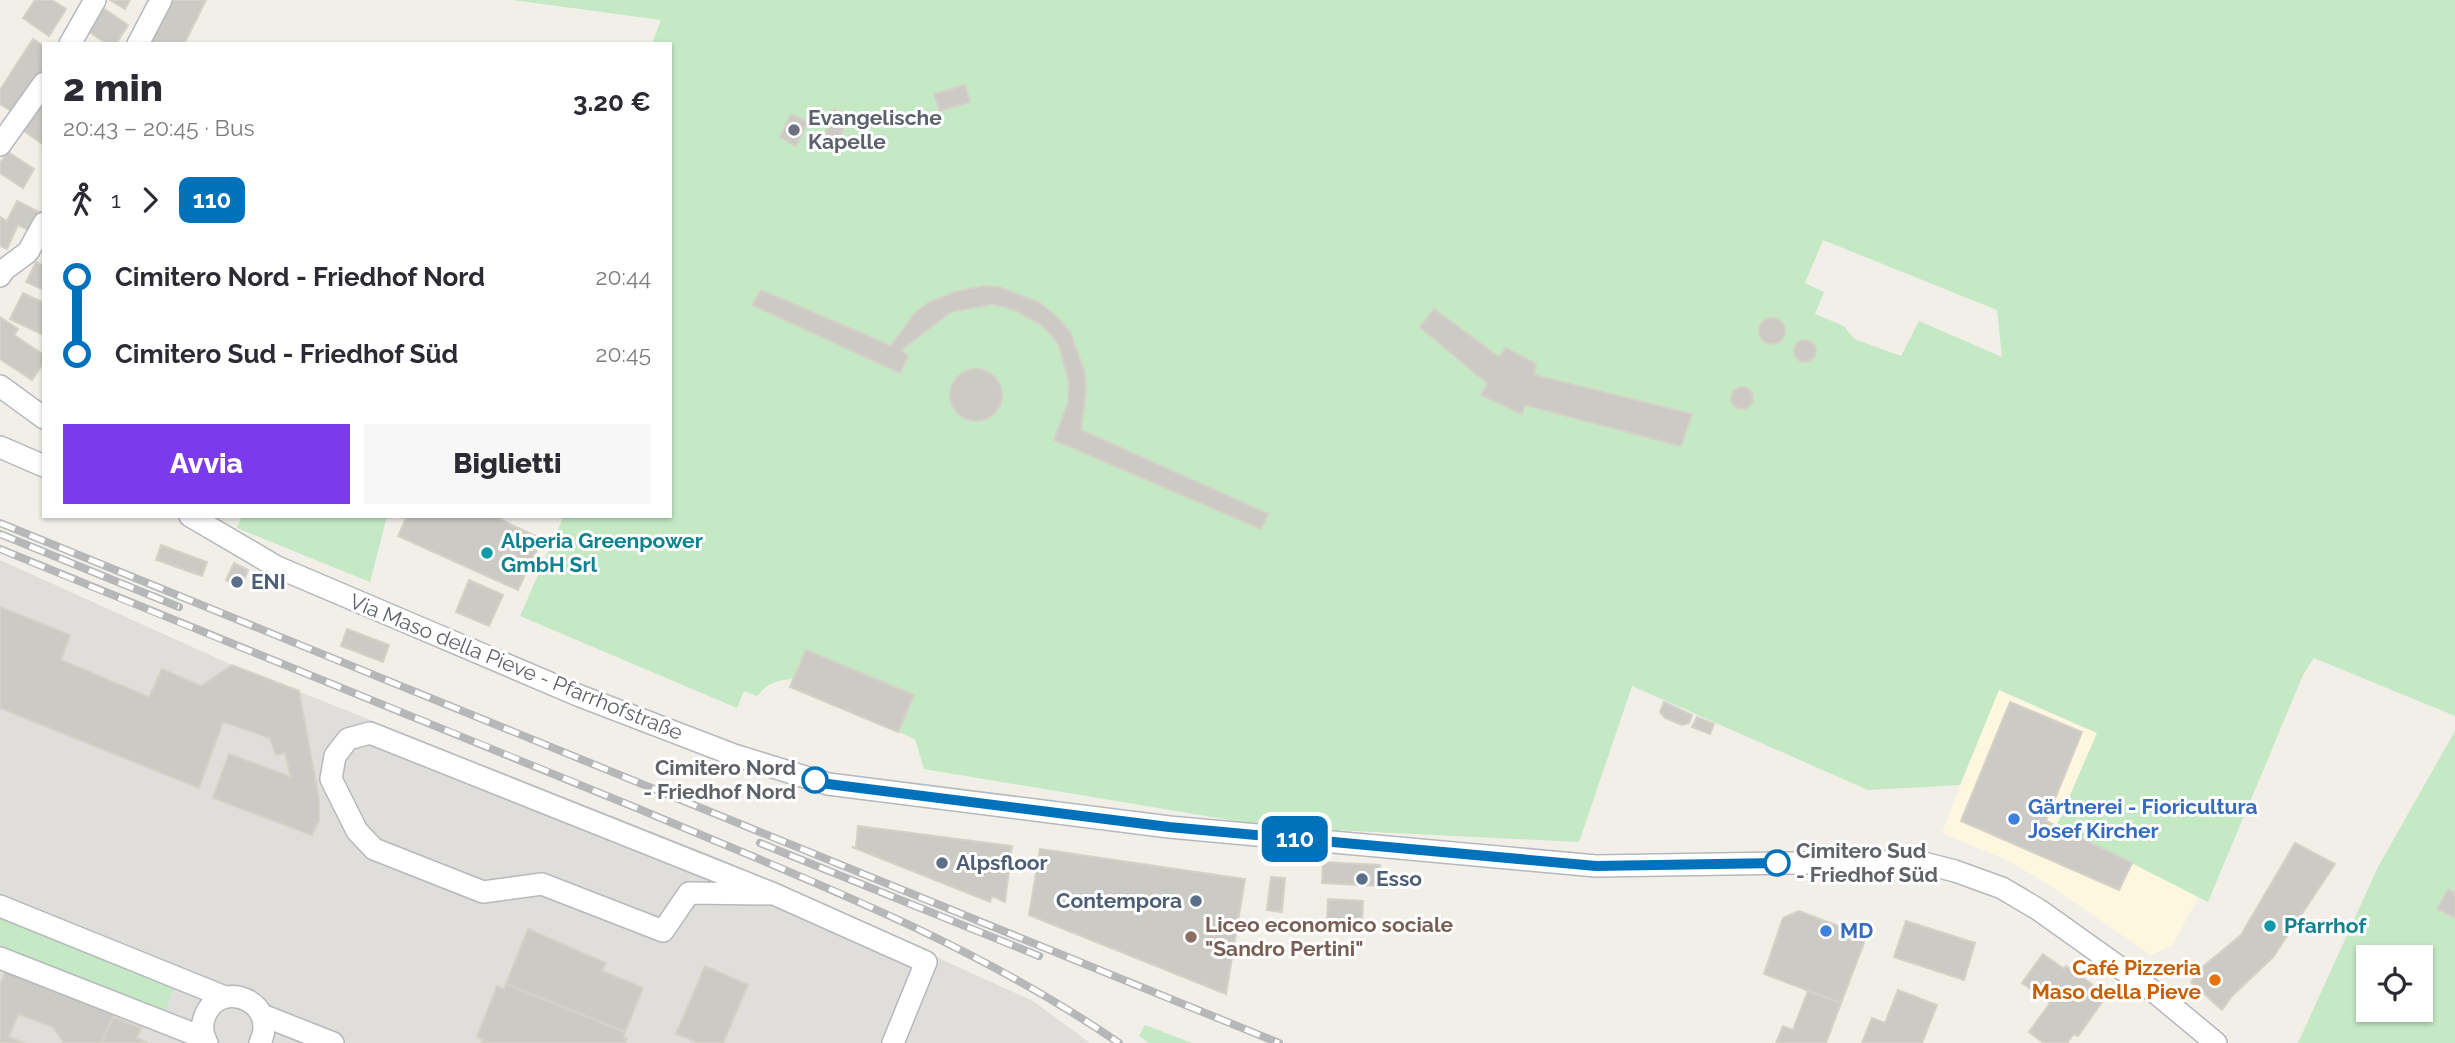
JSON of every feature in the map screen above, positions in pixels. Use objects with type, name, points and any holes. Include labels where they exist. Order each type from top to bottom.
[{"type":"street","points":[[71,42],[95,0]]},
{"type":"street","points":[[139,42],[161,0]]},
{"type":"street","points":[[0,145],[42,86]]},
{"type":"street","points":[[0,276],[8,256],[28,253],[42,227]]},
{"type":"street","points":[[0,386],[42,417]]},
{"type":"street","points":[[0,447],[42,465]]},
{"type":"street","name":"Via Maso della Pieve - Pfarrhofstraße","points":[[190,518],[277,567],[580,696],[734,755],[828,784],[1169,827],[1596,866],[1899,860],[1929,864],[2002,888],[2039,909],[2157,994],[2216,1043]]},
{"type":"street","points":[[774,894],[689,893],[663,932],[542,884],[483,892],[374,849],[357,831],[331,779],[335,755],[348,739],[370,733],[774,894],[926,962],[893,1043]]},
{"type":"street","points":[[0,906],[225,998],[245,998],[254,1004],[262,1015],[265,1031],[260,1043]]},
{"type":"street","points":[[0,958],[206,1041]]},
{"type":"street","points":[[206,1041],[202,1028],[209,1009],[225,998]]},
{"type":"street","points":[[262,1015],[333,1043]]},
{"type":"shaded area","points":[[0,560],[232,665],[721,859],[1033,1001],[1090,1043],[0,1043]]},
{"type":"shaded area","points":[[1998,690],[2097,733],[2058,825],[2198,897],[2173,945],[2151,955],[2009,861],[1942,833]]},
{"type":"green space","points":[[513,0],[2455,0],[2455,716],[2314,658],[2303,675],[2208,902],[2057,825],[2097,733],[1999,690],[1960,785],[1868,790],[1632,686],[1579,842],[1272,827],[924,769],[915,739],[790,687],[793,679],[773,683],[757,696],[744,691],[737,708],[520,616],[563,518],[672,518],[672,42],[653,42],[661,20]],"holes":[[[1823,240],[1997,310],[2002,357],[1919,321],[1901,356],[1854,339],[1844,326],[1815,314],[1824,292],[1805,283]]]},
{"type":"green space","points":[[241,518],[386,518],[370,582],[237,528]]},
{"type":"green space","points":[[2455,731],[2455,1043],[2298,1043],[2378,867]]},
{"type":"green space","points":[[0,914],[175,984],[162,1019],[0,953]]},
{"type":"green space","points":[[1145,1025],[1192,1043],[1149,1043],[1139,1036]]},
{"type":"building","points":[[35,0],[52,0],[66,9],[49,36],[23,18]]},
{"type":"building","points":[[110,0],[130,0],[125,9]]},
{"type":"building","points":[[171,0],[206,0],[185,42],[150,42]]},
{"type":"building","points":[[100,6],[128,25],[117,42],[104,42],[85,29]]},
{"type":"building","points":[[33,39],[42,45],[42,79],[18,115],[0,104],[0,90]]},
{"type":"building","points":[[965,85],[970,102],[940,111],[934,94]]},
{"type":"building","points":[[41,106],[42,107],[42,144],[24,131]]},
{"type":"building","points":[[834,109],[849,116],[838,141],[825,135]]},
{"type":"building","name":"Evangelische Kapelle","points":[[791,114],[808,122],[796,146],[780,137]]},
{"type":"building","points":[[8,152],[34,169],[23,188],[0,173],[0,163]]},
{"type":"building","points":[[17,201],[39,212],[30,231],[18,225],[7,249],[0,246],[0,217],[7,221]]},
{"type":"building","points":[[36,262],[42,265],[42,289],[26,282]]},
{"type":"building","points":[[983,286],[999,287],[1040,303],[1070,332],[1084,370],[1086,390],[1081,430],[1268,514],[1261,529],[1054,440],[1068,403],[1069,382],[1058,343],[1042,325],[1014,310],[993,304],[951,312],[901,350],[908,356],[900,373],[752,305],[761,290],[891,346],[914,314],[928,303],[954,292]]},
{"type":"building","points":[[23,293],[42,302],[41,334],[10,319]]},
{"type":"building","points":[[1434,309],[1499,357],[1506,348],[1536,364],[1534,375],[1692,414],[1681,446],[1525,405],[1522,414],[1481,395],[1488,384],[1420,327]]},
{"type":"building","points":[[0,317],[18,329],[14,335],[42,354],[42,365],[32,380],[0,359]]},
{"type":"building","points":[[1772,318],[1781,322],[1785,331],[1781,340],[1772,344],[1763,340],[1759,331],[1763,322]]},
{"type":"building","points":[[1805,340],[1813,343],[1816,351],[1813,359],[1805,362],[1797,359],[1794,351],[1797,343]]},
{"type":"building","points":[[976,369],[995,376],[1002,395],[995,414],[976,421],[957,414],[950,395],[957,376]]},
{"type":"building","points":[[1742,387],[1750,390],[1753,398],[1750,406],[1742,409],[1734,406],[1731,398],[1734,390]]},
{"type":"building","name":"Alperia Greenpower GmbH Srl","points":[[406,518],[497,518],[542,539],[518,590],[398,536]]},
{"type":"building","points":[[161,545],[207,562],[202,576],[156,560]]},
{"type":"building","points":[[234,563],[248,570],[241,586],[226,580]]},
{"type":"building","points":[[469,580],[503,595],[489,626],[456,612]]},
{"type":"building","points":[[0,607],[70,635],[61,660],[149,697],[162,669],[201,686],[232,665],[299,691],[319,799],[319,820],[312,835],[213,798],[229,754],[291,777],[285,753],[276,755],[270,738],[223,722],[199,788],[0,708]]},
{"type":"building","points":[[347,629],[389,645],[383,662],[341,646]]},
{"type":"building","points":[[806,650],[914,695],[898,732],[790,687]]},
{"type":"building","points":[[1664,702],[1692,715],[1689,723],[1682,725],[1665,718],[1660,712]]},
{"type":"building","points":[[2010,702],[2082,732],[2046,821],[2132,863],[2119,890],[1961,821]]},
{"type":"building","points":[[1697,717],[1714,724],[1710,734],[1692,727]]},
{"type":"building","points":[[858,826],[1012,846],[1005,902],[992,896],[990,902],[852,847],[856,847]]},
{"type":"building","name":"Pfarrhof","points":[[2295,843],[2335,864],[2273,957],[2232,996],[2222,1010],[2191,982],[2199,970],[2241,935]]},
{"type":"building","points":[[1040,849],[1245,879],[1226,994],[1029,915]]},
{"type":"building","points":[[1323,862],[1380,865],[1379,886],[1322,883]]},
{"type":"building","points":[[1271,877],[1285,878],[1282,912],[1267,910]]},
{"type":"building","points":[[2448,889],[2455,893],[2455,918],[2437,909]]},
{"type":"building","points":[[1328,899],[1363,901],[1362,922],[1327,920]]},
{"type":"building","points":[[1799,911],[1859,934],[1864,943],[1841,1003],[1764,974],[1783,918]]},
{"type":"building","points":[[1906,921],[1975,943],[1964,980],[1894,957]]},
{"type":"building","points":[[528,929],[606,963],[602,971],[643,988],[625,1032],[506,984]]},
{"type":"building","points":[[2043,954],[2064,969],[2066,966],[2107,995],[2078,1036],[2074,1034],[2067,1043],[2044,1043],[2029,1032],[2050,1003],[2022,983]]},
{"type":"building","points":[[8,964],[116,1008],[102,1043],[64,1043],[53,1027],[18,1014],[9,1037],[24,1043],[0,1043],[0,985]]},
{"type":"building","points":[[705,966],[748,985],[723,1043],[699,1043],[676,1034]]},
{"type":"building","points":[[506,984],[625,1032],[623,1038],[627,1039],[625,1043],[481,1043],[483,1039],[477,1037],[497,986],[504,989]]},
{"type":"building","points":[[1898,990],[1937,1005],[1922,1043],[1862,1043],[1872,1018],[1885,1023]]},
{"type":"building","points":[[1808,991],[1841,1003],[1826,1043],[1776,1043],[1783,1026],[1793,1030]]},
{"type":"building","points":[[113,1017],[141,1028],[137,1038],[148,1043],[102,1043]]},
{"type":"railway","points":[[0,523],[1279,1043]]},
{"type":"railway","points":[[0,534],[179,607]]},
{"type":"railway","points":[[0,549],[559,776],[824,887],[945,942],[1004,973],[1119,1043]]},
{"type":"railway","points":[[760,843],[1039,956]]},
{"type":"bus line","name":"110","points":[[815,780],[828,784],[1169,827],[1596,866],[1777,863]]},
{"type":"place","name":"Evangelische Kapelle","points":[[794,130]]},
{"type":"place","name":"Alperia Greenpower GmbH Srl","points":[[487,553]]},
{"type":"place","name":"ENI","points":[[237,582]]},
{"type":"place","name":"Cimitero Nord - Friedhof Nord","points":[[815,780]]},
{"type":"place","name":"Gärtnerei - Fioricultura Josef Kircher","points":[[2014,819]]},
{"type":"place","name":"Alpsfloor","points":[[942,863]]},
{"type":"place","name":"Cimitero Sud - Friedhof Süd","points":[[1777,863]]},
{"type":"place","name":"Esso","points":[[1362,879]]},
{"type":"place","name":"Contempora","points":[[1196,901]]},
{"type":"place","name":"Pfarrhof","points":[[2270,926]]},
{"type":"place","name":"MD","points":[[1826,931]]},
{"type":"place","name":"Liceo economico sociale \"Sandro Pertini\"","points":[[1191,937]]},
{"type":"place","name":"Café Pizzeria Maso della Pieve","points":[[2215,980]]}]
